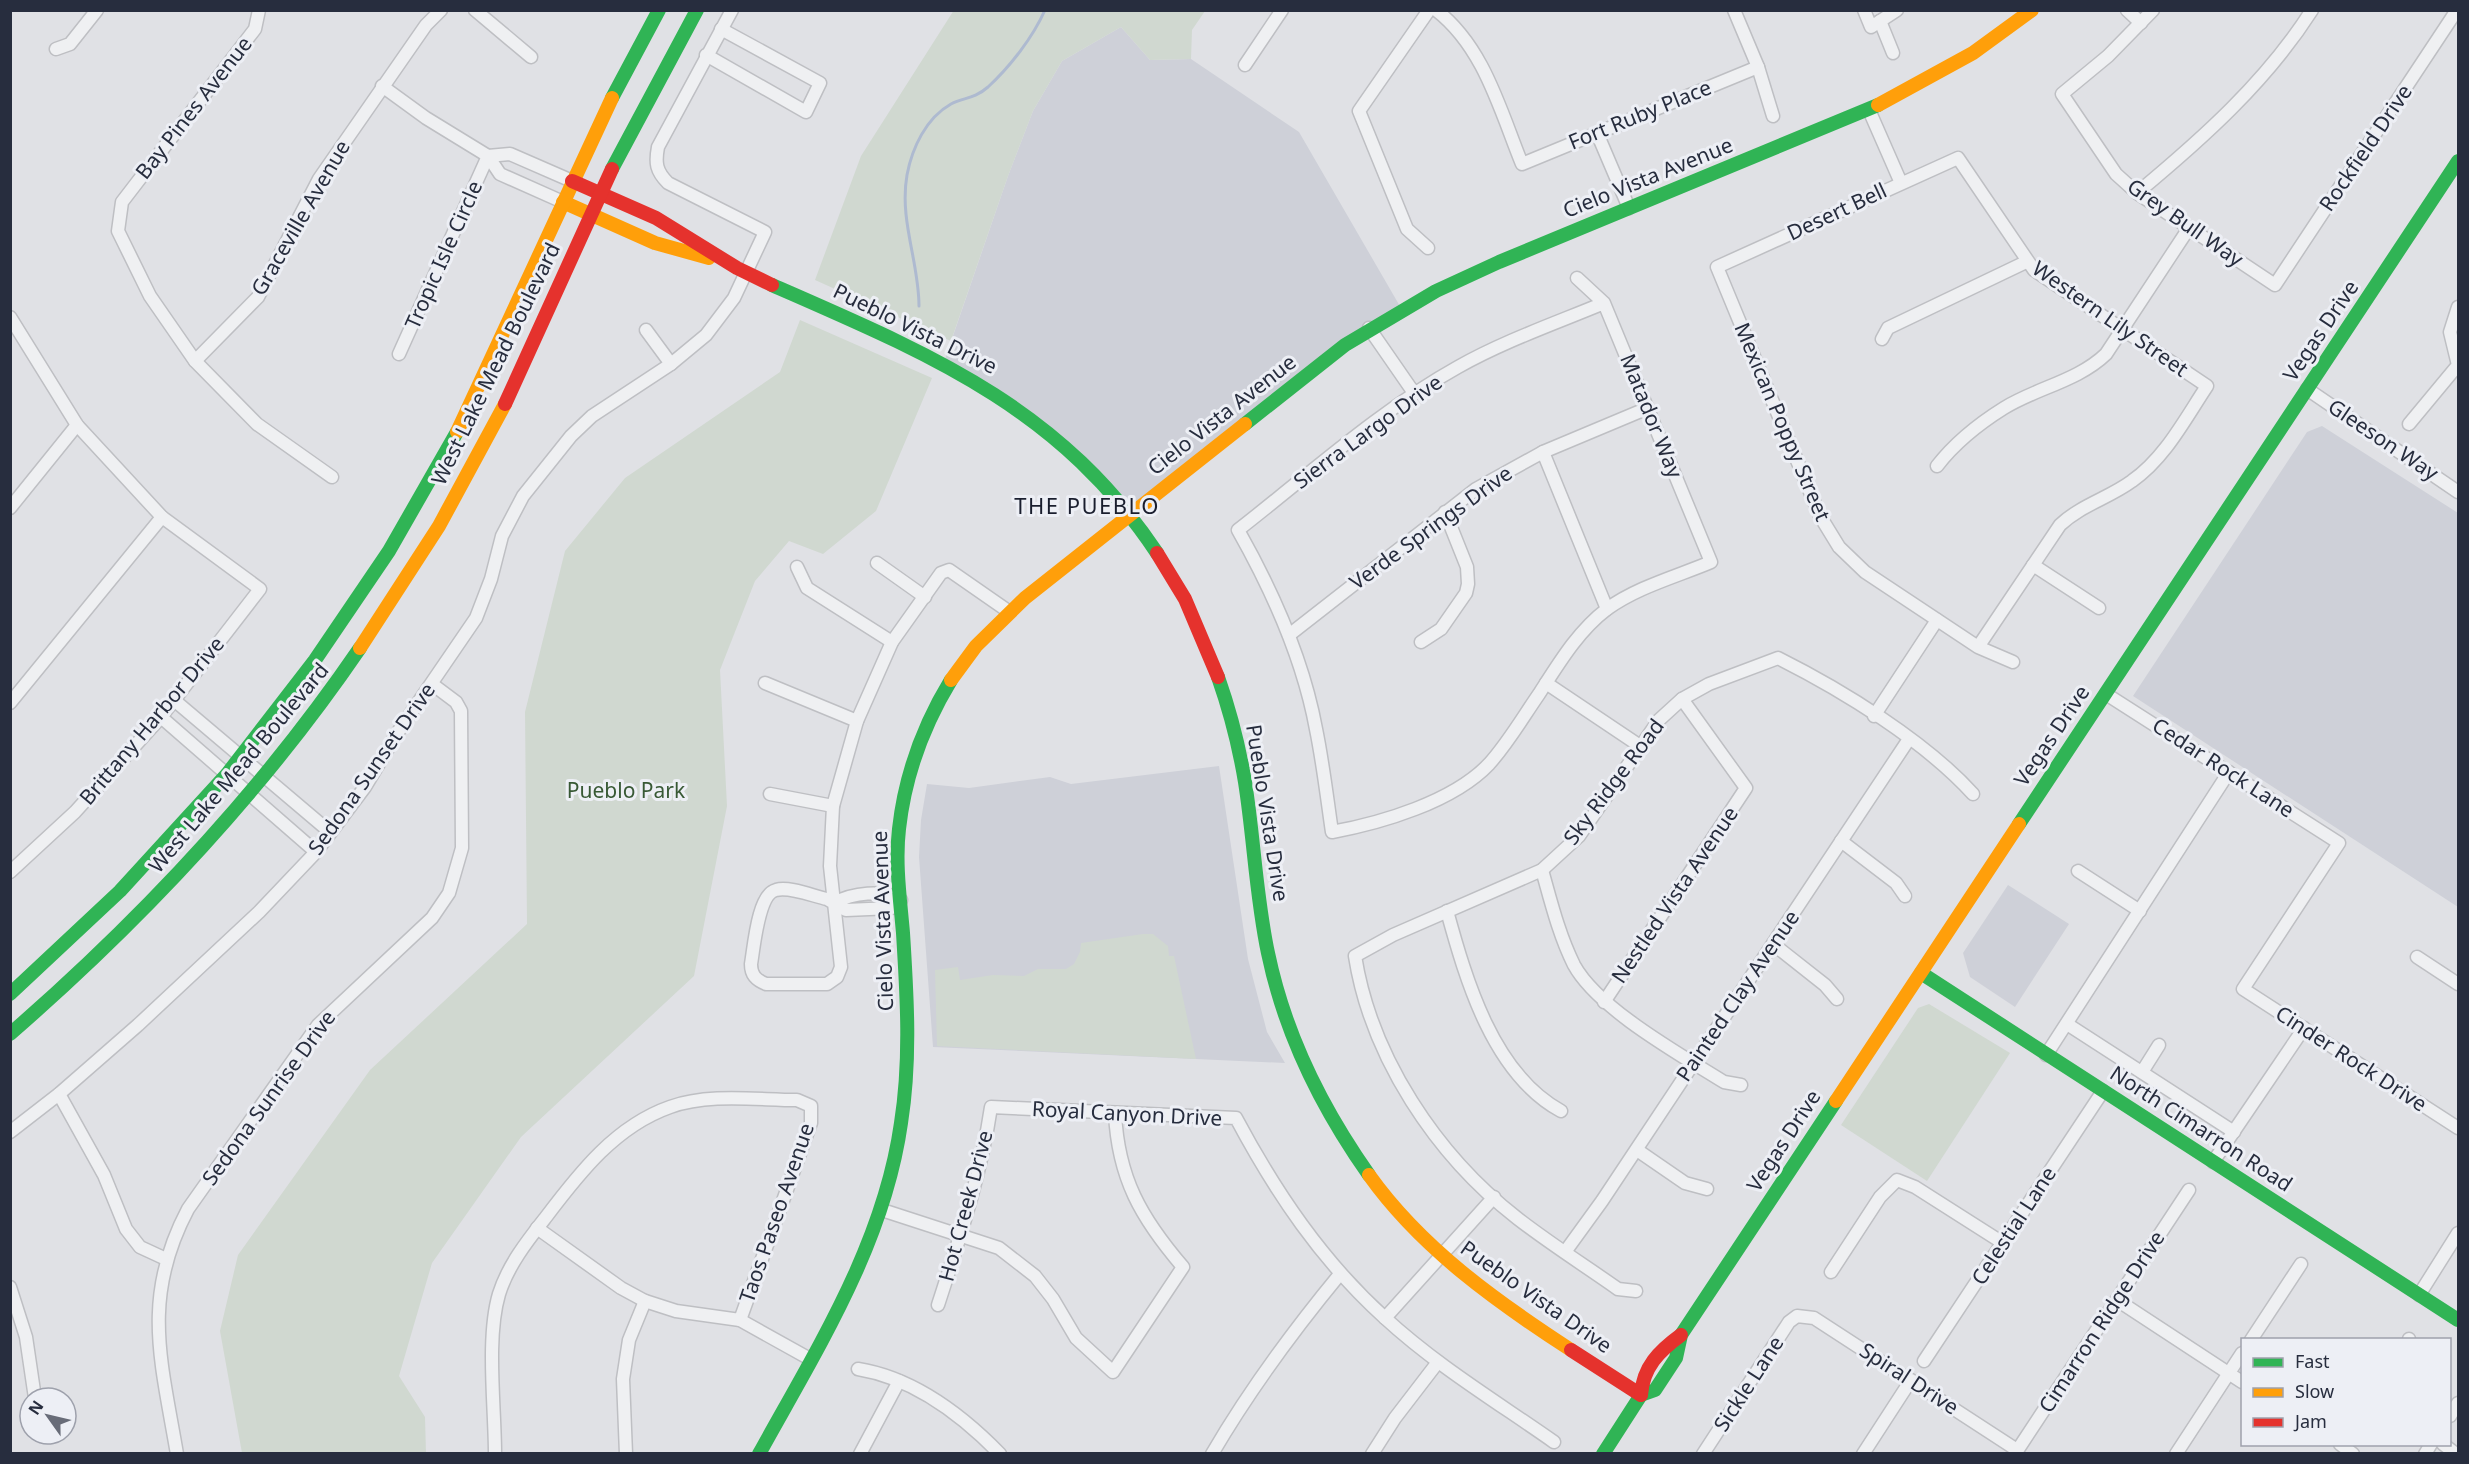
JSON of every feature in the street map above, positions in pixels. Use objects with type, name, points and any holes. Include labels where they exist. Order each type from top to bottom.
[{"type":"street","points":[[56,49],[70,44],[97,10]]},
{"type":"street","name":"Bay Pines Avenue","points":[[195,361],[150,296],[117,231],[122,202],[255,29],[259,10]]},
{"type":"street","name":"Graceville Avenue","points":[[195,361],[258,297],[319,178],[382,86],[426,26],[441,10]]},
{"type":"street","points":[[475,10],[531,57]]},
{"type":"street","name":"West Lake Mead Boulevard","points":[[10,994],[120,891],[227,774],[315,660],[389,551],[458,430],[602,118],[659,10]]},
{"type":"street","name":"West Lake Mead Boulevard","points":[[10,1034],[58,995],[145,912],[214,838],[341,679],[415,568],[486,442],[600,194],[640,113],[697,10]]},
{"type":"street","points":[[721,29],[820,83],[806,112],[706,55],[721,29],[732,10]]},
{"type":"street","points":[[1245,65],[1282,10]]},
{"type":"street","points":[[1428,248],[1407,229],[1359,111],[1429,10]]},
{"type":"street","name":"Fort Ruby Place","points":[[1436,10],[1467,42],[1481,64],[1522,164],[1758,67]]},
{"type":"street","points":[[1734,10],[1758,67],[1773,116]]},
{"type":"street","points":[[1864,10],[1871,27],[1897,10]]},
{"type":"street","name":"Cielo Vista Avenue","points":[[759,1454],[862,1261],[882,1210],[897,1149],[907,1073],[907,991],[899,829],[916,748],[937,702],[958,667],[979,640],[1008,611],[1369,328],[1421,296],[1629,208],[1869,111],[1955,66],[2001,35],[2032,10]]},
{"type":"street","points":[[2127,10],[2141,23],[2153,11]]},
{"type":"street","points":[[2137,193],[2185,154],[2233,107],[2271,66],[2312,10]]},
{"type":"street","name":"Rockfield Drive","points":[[2275,285],[2457,10]]},
{"type":"street","points":[[1880,21],[1893,53]]},
{"type":"street","name":"Grey Bull Way","points":[[2141,23],[2108,56],[2062,94],[2099,152],[2116,174],[2137,193],[2275,285]]},
{"type":"street","name":"Sedona Sunset Drive","points":[[10,1132],[59,1094],[259,912],[316,852],[365,787],[476,618],[491,579],[502,536],[523,496],[571,436],[592,416],[671,364],[713,327],[734,298],[765,232],[668,183],[658,173],[655,162],[658,147],[706,55]]},
{"type":"street","name":"Pueblo Vista Drive","points":[[382,86],[426,118],[488,156],[500,174],[655,243],[727,263]]},
{"type":"street","points":[[1869,111],[1901,183]]},
{"type":"street","points":[[1597,133],[1629,208]]},
{"type":"street","name":"Pueblo Vista Drive","points":[[488,156],[510,154],[572,181],[665,223],[727,263],[747,273],[939,359],[988,387],[1060,440],[1130,515],[1157,553],[1186,602],[1222,688],[1245,780],[1267,950],[1280,1000],[1299,1053],[1321,1101],[1356,1159],[1408,1224],[1441,1256],[1503,1305],[1641,1395]]},
{"type":"street","name":"Tropic Isle Circle","points":[[399,354],[488,156]]},
{"type":"street","name":"Desert Bell","points":[[1717,267],[1958,158]]},
{"type":"street","name":"Western Lily Street","points":[[1958,158],[2026,262],[2122,330],[2207,386],[2153,465],[2131,483],[2071,514],[2060,525],[2033,565]]},
{"type":"street","name":"Vegas Drive","points":[[1603,1454],[1641,1395],[1641,1378],[1660,1349],[1681,1335],[2458,161]]},
{"type":"street","points":[[1937,466],[1948,452],[2004,408],[2094,366],[2106,354],[2189,228]]},
{"type":"street","points":[[1882,339],[1888,328],[2026,262]]},
{"type":"street","name":"Mexican Poppy Street","points":[[1717,267],[1820,516],[1839,547],[1865,572],[1978,648],[2013,662]]},
{"type":"street","name":"Matador Way","points":[[1578,278],[1604,303],[1711,562],[1626,597],[1607,609]]},
{"type":"street","name":"Sierra Largo Drive","points":[[1289,634],[1260,568],[1238,530],[1414,393],[1460,366],[1505,344],[1604,303]]},
{"type":"street","points":[[2409,424],[2458,366],[2450,332],[2458,307]]},
{"type":"street","points":[[10,703],[162,517],[77,425],[11,318]]},
{"type":"street","points":[[1369,328],[1414,393]]},
{"type":"street","points":[[646,330],[671,364]]},
{"type":"street","points":[[195,361],[257,424],[332,477]]},
{"type":"street","name":"Gleeson Way","points":[[2307,389],[2458,492]]},
{"type":"street","name":"Verde Springs Drive","points":[[1289,634],[1476,489],[1543,452],[1648,408]]},
{"type":"street","points":[[10,508],[77,425]]},
{"type":"street","points":[[1289,634],[1316,727],[1332,832],[1372,825],[1464,784],[1487,765],[1508,741],[1579,635],[1607,609],[1543,452]]},
{"type":"street","points":[[1421,642],[1441,629],[1466,593],[1468,584],[1467,567],[1444,512]]},
{"type":"street","name":"Brittany Harbor Drive","points":[[10,872],[75,812],[161,717],[260,590],[162,517]]},
{"type":"street","points":[[877,563],[926,597]]},
{"type":"street","points":[[1978,648],[2033,565],[2098,608]]},
{"type":"street","points":[[797,567],[807,588],[892,642]]},
{"type":"street","points":[[834,903],[846,896],[868,895],[891,894],[901,900],[892,908],[846,910],[834,903],[827,899],[778,889],[769,892],[763,902],[751,964],[755,977],[766,984],[826,984],[837,977],[841,967],[834,903],[830,867],[833,806],[857,721],[892,642],[941,573],[949,570],[1008,611]]},
{"type":"street","points":[[1937,620],[1874,716],[1909,739],[1959,778],[1973,794]]},
{"type":"street","name":"Sky Ridge Road","points":[[1494,1197],[1458,1161],[1426,1122],[1399,1079],[1371,1020],[1355,956],[1447,911],[1542,870],[1580,836],[1659,720],[1682,699],[1709,684],[1778,658],[1815,676],[1874,716]]},
{"type":"street","points":[[765,683],[857,721]]},
{"type":"street","points":[[1546,683],[1640,746]]},
{"type":"street","name":"Sedona Sunrise Drive","points":[[177,1454],[158,1341],[159,1289],[166,1259],[188,1209],[318,1025],[432,918],[449,893],[462,848],[461,711],[456,702],[432,684]]},
{"type":"street","name":"Cedar Rock Lane","points":[[2106,694],[2339,843],[2243,989]]},
{"type":"street","name":"Nestled Vista Avenue","points":[[1604,1002],[1746,788],[1682,699]]},
{"type":"street","points":[[174,700],[330,832]]},
{"type":"street","points":[[161,717],[316,852]]},
{"type":"street","name":"Painted Clay Avenue","points":[[1564,1252],[1637,1150],[1909,739]]},
{"type":"street","points":[[2046,1055],[2229,772]]},
{"type":"street","points":[[770,794],[833,806]]},
{"type":"street","points":[[1841,841],[1896,883],[1905,896]]},
{"type":"street","points":[[1542,870],[1560,934],[1575,967],[1604,1002],[1724,1082],[1741,1085]]},
{"type":"street","points":[[2078,870],[2140,911]]},
{"type":"street","points":[[868,895],[869,909]]},
{"type":"street","points":[[1447,911],[1466,980],[1480,1012],[1506,1056],[1525,1081],[1550,1105],[1561,1111]]},
{"type":"street","points":[[1773,944],[1826,985],[1837,999]]},
{"type":"street","points":[[2417,957],[2458,984]]},
{"type":"street","name":"North Cimarron Road","points":[[1921,973],[2458,1320]]},
{"type":"street","name":"Cinder Rock Drive","points":[[2243,989],[2458,1128]]},
{"type":"street","points":[[2067,1024],[2234,1132]]},
{"type":"street","points":[[2213,1162],[2304,1028]]},
{"type":"street","points":[[2142,1072],[2159,1045]]},
{"type":"street","name":"Celestial Lane","points":[[1924,1361],[2103,1091]]},
{"type":"street","points":[[59,1094],[104,1175],[126,1229],[140,1247],[166,1259]]},
{"type":"street","name":"Taos Paseo Avenue","points":[[537,1228],[579,1172],[619,1135],[644,1118],[672,1106],[701,1100],[797,1100],[811,1106],[811,1123],[740,1320]]},
{"type":"street","name":"Royal Canyon Drive","points":[[991,1107],[1236,1118],[1266,1174],[1304,1230],[1340,1274],[1385,1318],[1438,1362],[1554,1442]]},
{"type":"street","name":"Hot Creek Drive","points":[[938,1305],[961,1235],[986,1141],[991,1107]]},
{"type":"street","points":[[882,1210],[999,1248],[1035,1276],[1053,1299],[1076,1338],[1113,1372],[1183,1267],[1156,1236],[1135,1201],[1124,1176],[1116,1145],[1114,1113]]},
{"type":"street","points":[[1637,1150],[1685,1183],[1707,1189]]},
{"type":"street","points":[[1831,1272],[1880,1197],[1897,1180],[1915,1187],[2003,1243]]},
{"type":"street","name":"Cimarron Ridge Drive","points":[[2016,1452],[2189,1190]]},
{"type":"street","points":[[1385,1318],[1494,1197],[1516,1217],[1618,1288],[1636,1291]]},
{"type":"street","points":[[495,1454],[493,1328],[500,1294],[515,1260],[537,1228],[621,1288],[645,1301],[676,1311],[740,1320],[810,1359]]},
{"type":"street","points":[[2419,1294],[2458,1233]]},
{"type":"street","points":[[2252,1338],[2301,1263]]},
{"type":"street","points":[[1212,1454],[1242,1402],[1282,1344],[1340,1274]]},
{"type":"street","points":[[10,1287],[26,1337],[33,1386]]},
{"type":"street","points":[[2117,1300],[2241,1381]]},
{"type":"street","points":[[625,1454],[623,1379],[630,1340],[645,1301]]},
{"type":"street","name":"Spiral Drive","points":[[1797,1316],[1814,1318],[1911,1380],[2016,1452]]},
{"type":"street","name":"Sickle Lane","points":[[1703,1454],[1789,1322],[1797,1316]]},
{"type":"street","points":[[2176,1454],[2241,1355]]},
{"type":"street","points":[[1372,1454],[1438,1362]]},
{"type":"street","points":[[858,1370],[876,1372],[899,1381],[944,1404],[972,1425],[1000,1454]]},
{"type":"street","points":[[1863,1454],[1911,1380]]},
{"type":"street","points":[[860,1454],[899,1381]]},
{"type":"shaded area","points":[[1121,27],[1150,60],[1191,59],[1299,132],[1401,308],[1130,515],[1083,462],[944,362],[1008,176],[1033,111],[1062,61]]},
{"type":"shaded area","points":[[2322,426],[2458,513],[2458,907],[2133,696],[2307,432]]},
{"type":"shaded area","points":[[1219,766],[1248,959],[1267,1032],[1285,1063],[933,1047],[919,857],[921,820],[927,784],[969,788],[1050,777],[1071,784]]},
{"type":"shaded area","points":[[2008,885],[2069,924],[2015,1007],[1970,977],[1963,953]]},
{"type":"green space","points":[[954,10],[1205,11],[1192,30],[1191,59],[1150,60],[1121,27],[1062,61],[1033,111],[951,341],[815,280],[861,156]]},
{"type":"green space","name":"Pueblo Park","points":[[800,320],[932,378],[876,511],[823,554],[789,541],[755,581],[720,670],[727,806],[694,976],[521,1137],[432,1263],[399,1376],[425,1417],[426,1453],[242,1453],[220,1331],[238,1255],[370,1070],[527,924],[525,712],[565,551],[625,478],[780,372]]},
{"type":"green space","points":[[1153,934],[1168,946],[1169,956],[1174,956],[1196,1059],[937,1046],[935,970],[958,967],[960,980],[993,975],[1024,976],[1038,969],[1066,969],[1074,964],[1080,952],[1081,943]]},
{"type":"green space","points":[[1929,1004],[2010,1053],[1927,1181],[1841,1125],[1918,1008]]},
{"type":"waterway","points":[[919,306],[916,273],[907,225],[905,192],[909,165],[917,144],[927,125],[942,110],[951,104],[978,94],[996,79],[1013,61],[1045,10]]},
{"type":"traffic: fast","points":[[612,98],[659,10]]},
{"type":"traffic: fast","points":[[612,169],[697,10]]},
{"type":"traffic: fast","points":[[1245,424],[1345,345],[1436,291],[1499,262],[1878,105]]},
{"type":"traffic: fast","points":[[2019,824],[2458,161]]},
{"type":"traffic: fast","points":[[772,285],[884,335],[986,389],[1033,422],[1077,459],[1119,502],[1157,553]]},
{"type":"traffic: fast","points":[[10,994],[120,891],[227,774],[315,660],[389,551],[457,432]]},
{"type":"traffic: fast","points":[[10,1034],[153,900],[241,804],[322,702],[360,648]]},
{"type":"traffic: fast","points":[[1218,677],[1234,729],[1243,769],[1268,953],[1284,1013],[1320,1096],[1369,1175]]},
{"type":"traffic: fast","points":[[759,1454],[845,1295],[880,1211],[892,1168],[901,1123],[907,1052],[906,980],[898,868],[899,829],[906,789],[917,752],[932,715],[951,680]]},
{"type":"traffic: fast","points":[[1921,973],[2458,1320]]},
{"type":"traffic: fast","points":[[1603,1454],[1641,1395],[1655,1390],[1676,1358],[1681,1335],[1836,1101]]},
{"type":"traffic: slow","points":[[1878,105],[1973,53],[2032,10]]},
{"type":"traffic: slow","points":[[457,432],[612,98]]},
{"type":"traffic: slow","points":[[563,202],[655,243],[709,258]]},
{"type":"traffic: slow","points":[[360,648],[439,526],[505,404]]},
{"type":"traffic: slow","points":[[951,680],[976,646],[1025,598],[1245,424]]},
{"type":"traffic: slow","points":[[1836,1101],[2019,824]]},
{"type":"traffic: slow","points":[[1369,1175],[1390,1202],[1436,1250],[1488,1293],[1571,1350]]},
{"type":"traffic: jam","points":[[505,404],[612,169]]},
{"type":"traffic: jam","points":[[572,181],[656,218],[737,268],[772,285]]},
{"type":"traffic: jam","points":[[1157,553],[1185,599],[1218,677]]},
{"type":"traffic: jam","points":[[1641,1395],[1645,1376],[1654,1360],[1681,1335]]},
{"type":"traffic: jam","points":[[1571,1350],[1641,1395]]},
{"type":"district","name":"THE PUEBLO","points":[[1087,506]]}]
